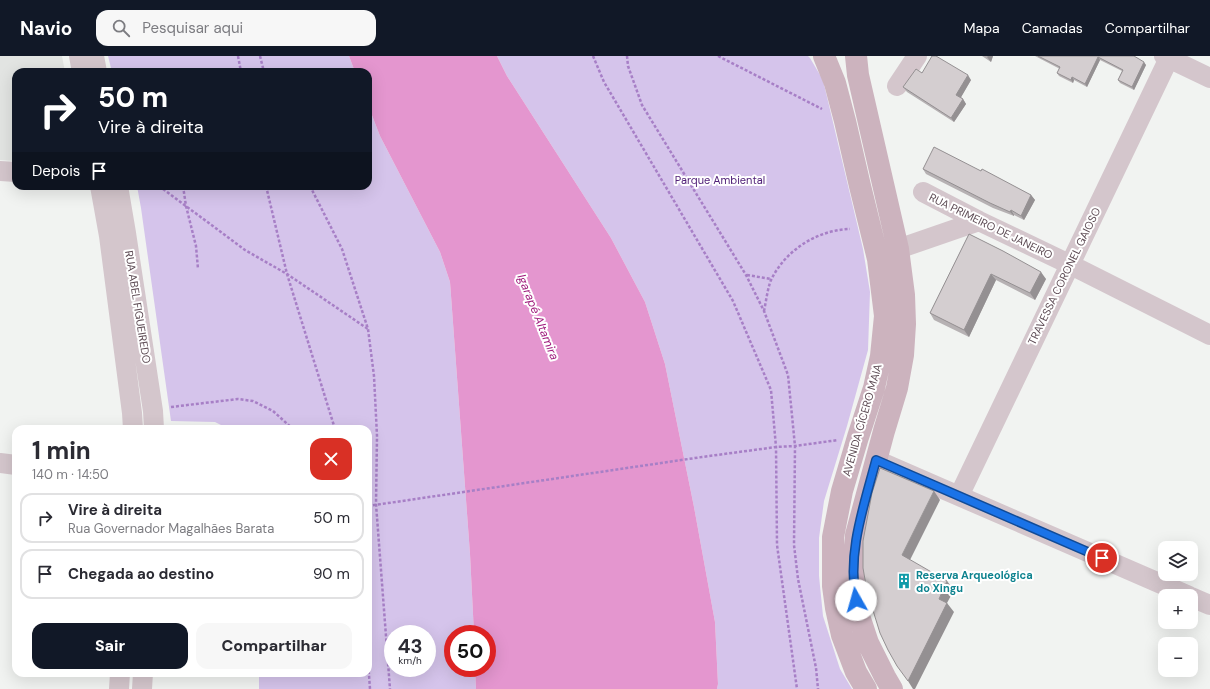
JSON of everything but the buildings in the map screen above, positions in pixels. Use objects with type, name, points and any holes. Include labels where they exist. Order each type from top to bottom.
[{"type":"main road","name":"AVENIDA CÍCERO MAIA","points":[[824,56],[835,83],[871,229],[878,259],[886,316],[874,388],[842,491],[833,537],[833,586],[842,635],[856,672],[866,689]]},
{"type":"main road","name":"AVENIDA CÍCERO MAIA","points":[[856,56],[858,75],[898,249],[904,295],[905,324],[903,355],[897,388],[856,535],[853,566],[854,587],[858,612],[868,643],[892,689]]},
{"type":"street","points":[[79,56],[81,68]]},
{"type":"street","points":[[94,56],[96,68]]},
{"type":"street","points":[[897,86],[917,56]]},
{"type":"street","points":[[1168,57],[1210,78]]},
{"type":"street","name":"TRAVESSA CORONEL GAIOSO","points":[[959,496],[1168,57]]},
{"type":"street","points":[[0,171],[12,172]]},
{"type":"street","name":"RUA ABEL FIGUEIREDO","points":[[101,190],[109,236],[133,425]]},
{"type":"street","name":"RUA ABEL FIGUEIREDO","points":[[119,190],[154,420]]},
{"type":"street","name":"RUA PRIMEIRO DE JANEIRO","points":[[923,192],[1210,335]]},
{"type":"street","points":[[898,249],[980,221]]},
{"type":"street","points":[[876,460],[1174,589]]},
{"type":"street","points":[[0,463],[12,464]]},
{"type":"street","points":[[1198,600],[1210,605]]},
{"type":"street","points":[[119,689],[120,677]]},
{"type":"street","points":[[142,689],[143,677]]},
{"type":"path","points":[[238,56],[240,68]]},
{"type":"path","points":[[260,56],[263,68]]},
{"type":"path","points":[[593,56],[604,82],[733,301],[771,390],[776,447],[777,546],[797,689]]},
{"type":"path","points":[[627,56],[628,66],[642,105],[746,275],[764,311],[788,375],[795,446],[794,545],[798,579],[816,668],[818,689]]},
{"type":"path","points":[[718,56],[845,121]]},
{"type":"path","points":[[164,190],[245,250],[287,274],[368,329]]},
{"type":"path","points":[[184,190],[196,246],[198,269]]},
{"type":"path","points":[[267,190],[287,274],[334,425]]},
{"type":"path","points":[[312,190],[342,249],[368,329],[374,383],[377,436],[376,504],[390,689]]},
{"type":"path","points":[[764,311],[772,279],[788,256],[808,241],[825,233],[848,229],[871,229]]},
{"type":"path","points":[[746,275],[772,279]]},
{"type":"path","points":[[154,420],[238,399],[253,401],[273,411],[289,425]]},
{"type":"path","points":[[372,505],[702,457],[858,437]]},
{"type":"path","points":[[369,677],[370,689]]},
{"type":"shaded area","points":[[0,56],[62,56],[64,68],[12,68],[12,161],[0,160]]},
{"type":"green space","points":[[108,56],[349,56],[354,68],[111,68]]},
{"type":"green space","name":"Parque Ambiental","points":[[497,56],[808,56],[823,80],[863,249],[870,292],[868,350],[824,501],[819,538],[819,576],[823,616],[840,669],[852,689],[717,689],[715,622],[694,507],[665,364],[645,302],[611,238],[507,76]]},
{"type":"green space","points":[[372,115],[380,136],[440,252],[450,282],[470,554],[474,625],[444,625],[444,677],[475,677],[476,689],[259,689],[259,677],[372,677],[372,425],[221,425],[215,422],[171,421],[138,190],[372,190]]},
{"type":"water","name":"Igarapé Altamira","points":[[349,56],[497,56],[507,76],[611,238],[645,302],[665,364],[694,507],[715,622],[717,689],[476,689],[475,677],[496,677],[496,625],[474,625],[470,554],[450,282],[440,252],[380,136],[372,115],[372,68],[354,68]]},
{"type":"place","name":"Reserva Arqueológica do Xingu","points":[[904,581]]},
{"type":"route","points":[[856,600],[853,566],[856,535],[876,460],[1102,558]]}]
